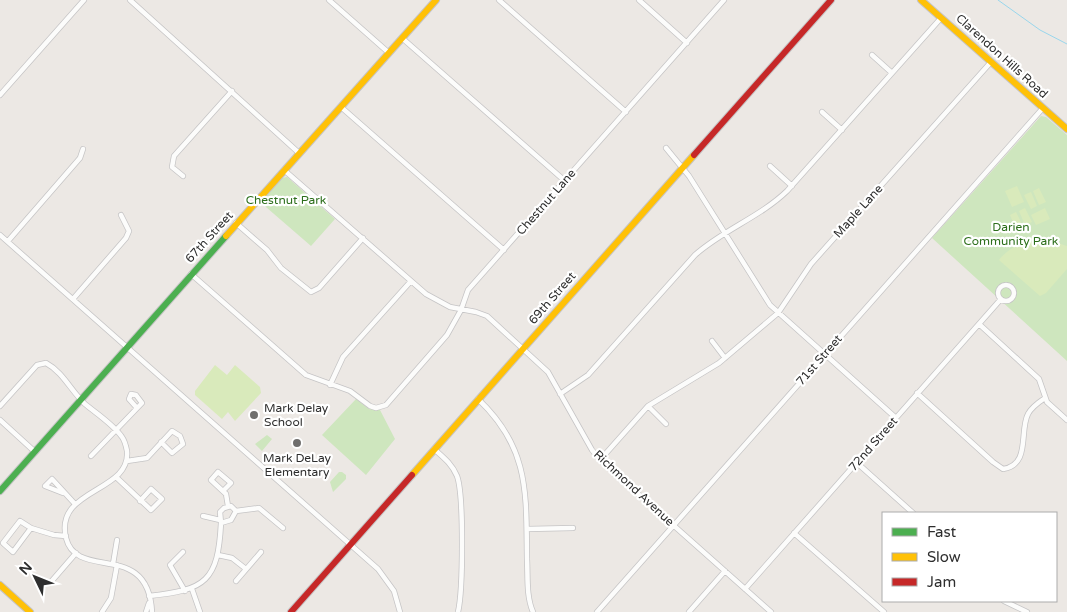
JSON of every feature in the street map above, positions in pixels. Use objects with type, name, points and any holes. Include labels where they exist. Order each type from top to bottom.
[{"type":"street","points":[[0,95],[84,0]]},
{"type":"street","points":[[130,0],[300,153]]},
{"type":"street","points":[[329,0],[389,53]]},
{"type":"street","name":"67th Street","points":[[0,491],[283,170],[436,0]]},
{"type":"street","points":[[499,0],[626,112]]},
{"type":"street","points":[[639,0],[687,42]]},
{"type":"street","name":"Chestnut Lane","points":[[330,385],[350,391],[367,404],[376,408],[388,403],[444,339],[461,310],[468,290],[724,0]]},
{"type":"street","name":"69th Street","points":[[291,612],[831,0]]},
{"type":"street","name":"Clarendon Hills Road","points":[[921,0],[1067,130]]},
{"type":"street","points":[[560,394],[584,378],[689,260],[724,234],[769,206],[792,186],[941,18]]},
{"type":"street","points":[[402,38],[565,181]]},
{"type":"street","points":[[872,55],[892,72]]},
{"type":"street","name":"Maple Lane","points":[[600,460],[648,406],[724,358],[778,313],[811,264],[991,62]]},
{"type":"street","points":[[184,176],[172,167],[174,156],[232,91]]},
{"type":"street","points":[[341,107],[504,250]]},
{"type":"street","name":"71st Street","points":[[597,612],[1043,108]]},
{"type":"street","points":[[822,112],[842,130]]},
{"type":"street","points":[[666,148],[682,168],[759,290],[778,313],[896,418]]},
{"type":"street","points":[[8,241],[80,158],[83,149]]},
{"type":"street","points":[[770,166],[792,186]]},
{"type":"street","name":"Richmond Avenue","points":[[283,170],[411,281],[438,302],[487,316],[523,348],[548,372],[592,450],[600,460],[771,612]]},
{"type":"street","points":[[72,299],[126,238],[129,231],[121,216]]},
{"type":"street","points":[[236,223],[267,250],[281,268],[311,292],[319,288],[363,238]]},
{"type":"street","points":[[0,234],[350,544],[388,580],[396,596],[400,612]]},
{"type":"street","points":[[191,274],[301,371],[330,385],[344,357],[411,281]]},
{"type":"street","name":"72nd Street","points":[[745,588],[1001,298]]},
{"type":"street","points":[[979,324],[1038,379],[1045,398],[1067,420]]},
{"type":"street","points":[[712,341],[724,358]]},
{"type":"street","points":[[0,406],[37,365],[43,362],[62,376],[80,399],[116,431],[125,442],[127,460],[116,477],[75,504],[66,520],[66,536],[76,553],[92,561],[127,567],[137,574],[146,585],[152,612]]},
{"type":"street","points":[[918,393],[993,462],[1004,469],[1013,465],[1019,457],[1024,446],[1028,415],[1045,398]]},
{"type":"street","points":[[478,399],[498,421],[519,459],[525,484],[528,595],[533,612]]},
{"type":"street","points":[[648,406],[666,424]]},
{"type":"street","points":[[91,456],[137,408]]},
{"type":"street","points":[[0,420],[34,451]]},
{"type":"street","points":[[127,460],[147,458],[161,442],[172,431],[180,436],[183,444],[172,453],[161,442]]},
{"type":"street","points":[[434,449],[453,468],[460,489],[461,586],[458,612]]},
{"type":"street","points":[[856,462],[913,512]]},
{"type":"street","points":[[223,491],[231,483],[218,472],[211,480],[223,491],[228,506],[236,511],[259,508],[283,528]]},
{"type":"street","points":[[116,477],[140,501],[151,510],[162,499],[151,489],[140,501]]},
{"type":"street","points":[[63,492],[75,504]]},
{"type":"street","points":[[149,599],[185,592],[192,589],[208,576],[218,555],[222,510],[228,506]]},
{"type":"street","points":[[203,516],[221,522],[231,520],[236,511]]},
{"type":"street","points":[[31,528],[12,552],[3,543],[20,521],[31,528],[54,535],[66,536]]},
{"type":"street","points":[[527,529],[573,528]]},
{"type":"street","points":[[794,533],[884,612]]},
{"type":"street","points":[[102,612],[111,598],[117,540]]},
{"type":"street","points":[[183,552],[170,565],[185,592]]},
{"type":"street","points":[[236,581],[261,552]]},
{"type":"street","points":[[50,582],[76,553]]},
{"type":"street","points":[[218,555],[232,558],[246,569]]},
{"type":"street","points":[[689,612],[725,571]]},
{"type":"street","points":[[0,585],[30,612]]},
{"type":"street","points":[[192,589],[200,612]]},
{"type":"street","points":[[146,612],[149,599]]},
{"type":"street","points":[[1006,602],[1027,612]]},
{"type":"green space","name":"Darien Community Park","points":[[1041,116],[1046,117],[1067,135],[1067,361],[932,238]]},
{"type":"green space","name":"Chestnut Park","points":[[287,177],[335,219],[311,246],[259,201],[282,178]]},
{"type":"green space","points":[[1017,186],[1024,202],[1012,207],[1005,191]]},
{"type":"green space","points":[[1039,188],[1046,202],[1039,205],[1033,191]]},
{"type":"green space","points":[[1031,192],[1037,206],[1031,209],[1024,195]]},
{"type":"green space","points":[[1025,208],[1032,222],[1025,225],[1019,211]]},
{"type":"green space","points":[[1045,208],[1050,219],[1036,225],[1031,215]]},
{"type":"green space","points":[[1016,212],[1023,226],[1016,229],[1010,215]]},
{"type":"green space","points":[[1045,239],[1067,246],[1067,269],[1046,293],[1040,296],[999,260],[1019,244]]},
{"type":"green space","points":[[215,365],[227,375],[235,365],[260,387],[261,393],[235,421],[228,412],[222,419],[195,395],[195,391]]},
{"type":"green space","points":[[356,399],[369,409],[380,410],[395,439],[366,475],[322,435]]},
{"type":"green space","points":[[267,435],[272,439],[262,451],[255,444]]},
{"type":"green space","points":[[339,472],[346,475],[346,479],[333,492],[330,482]]},
{"type":"waterway","points":[[998,0],[1040,30],[1067,44]]},
{"type":"traffic: fast","points":[[0,491],[226,236]]},
{"type":"traffic: slow","points":[[226,236],[436,0]]},
{"type":"traffic: slow","points":[[921,0],[1067,129]]},
{"type":"traffic: slow","points":[[412,475],[694,155]]},
{"type":"traffic: slow","points":[[0,585],[30,612]]},
{"type":"traffic: jam","points":[[694,155],[831,0]]},
{"type":"traffic: jam","points":[[291,612],[412,475]]},
{"type":"place","name":"Mark Delay School","points":[[254,415]]},
{"type":"place","name":"Mark DeLay Elementary","points":[[297,443]]}]
